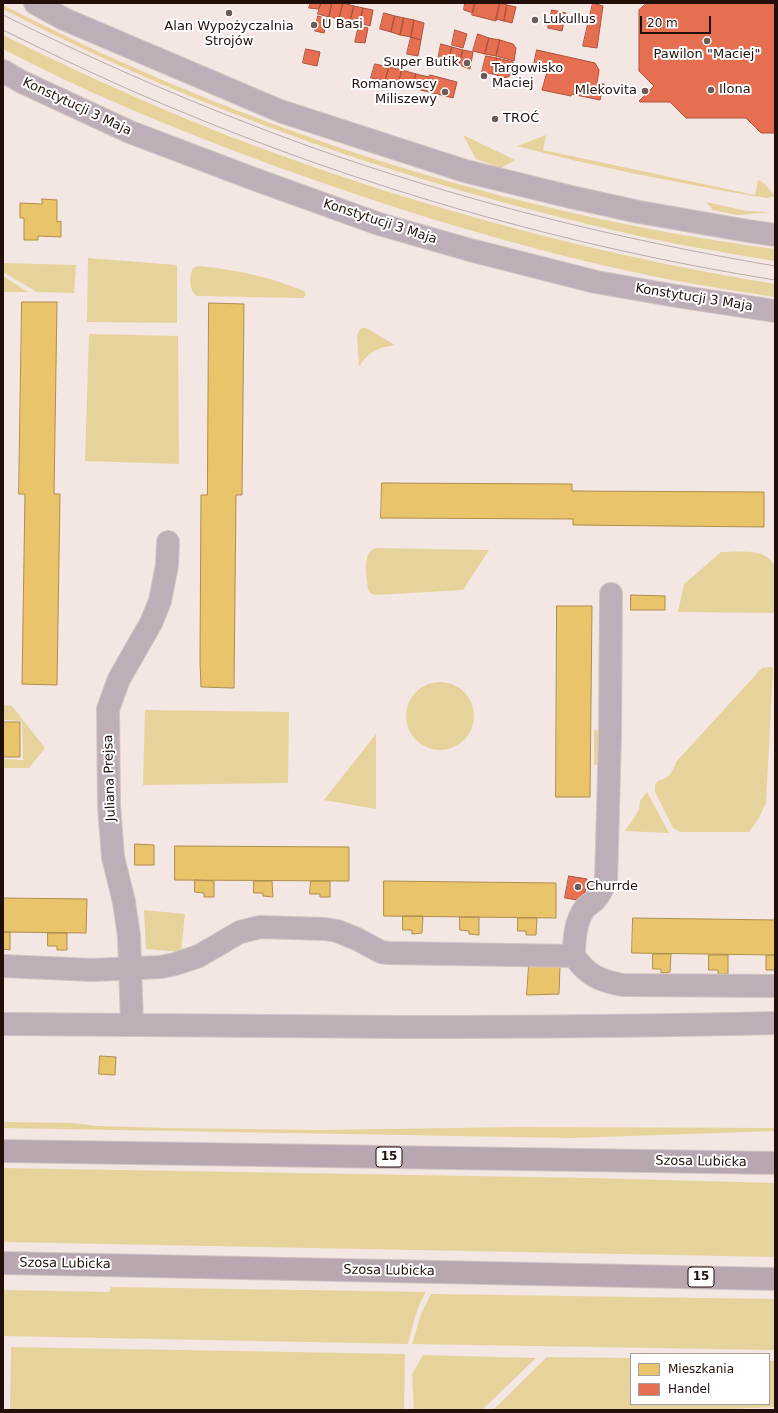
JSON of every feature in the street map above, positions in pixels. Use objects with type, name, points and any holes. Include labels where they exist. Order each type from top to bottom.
[{"type":"main road","name":"Szosa Lubicka","points":[[3,1151],[775,1163]]},
{"type":"main road","name":"Szosa Lubicka","points":[[3,1263],[775,1279]]},
{"type":"street","points":[[35,3],[64,19],[280,111],[465,170],[571,198],[725,227],[775,234]]},
{"type":"street","name":"Konstytucji 3 Maja","points":[[3,71],[22,82],[130,132],[379,224],[470,250],[596,282],[775,311]]},
{"type":"street","name":"Juliana Prejsa","points":[[132,1024],[129,936],[124,902],[113,857],[109,806],[108,708],[119,679],[151,623],[160,600],[167,565],[168,542]]},
{"type":"street","points":[[611,594],[610,736],[606,881],[601,892],[581,914],[574,940],[574,956],[581,966],[590,974],[601,979],[623,985],[775,986]]},
{"type":"street","points":[[3,966],[92,970],[161,967],[199,956],[240,932],[260,927],[325,929],[347,935],[381,952],[388,953],[574,956]]},
{"type":"street","points":[[3,1024],[402,1027],[667,1026],[775,1023]]},
{"type":"shaded area","points":[[3,5],[94,50],[188,91],[283,127],[379,160],[477,189],[575,214],[675,234],[775,249],[775,261],[630,234],[549,214],[468,193],[309,142],[231,113],[154,81],[3,9]]},
{"type":"shaded area","points":[[3,35],[153,105],[191,121],[308,165],[423,202],[539,235],[656,262],[775,284],[775,297],[678,281],[585,261],[462,228],[353,193],[198,137],[91,92],[3,49]]},
{"type":"shaded area","points":[[463,135],[515,160],[501,168],[476,159]]},
{"type":"shaded area","points":[[546,135],[543,150],[755,195],[758,180],[764,183],[775,196],[767,198],[664,180],[576,161],[517,146]]},
{"type":"shaded area","points":[[706,202],[747,211],[772,212],[737,215],[713,210]]},
{"type":"shaded area","points":[[88,258],[177,265],[177,323],[87,322]]},
{"type":"shaded area","points":[[3,263],[76,265],[74,293],[37,292],[3,272]]},
{"type":"shaded area","points":[[198,266],[226,269],[277,281],[304,291],[306,295],[303,298],[197,296],[192,291],[190,279],[193,268]]},
{"type":"shaded area","points":[[3,276],[28,292],[3,292]]},
{"type":"shaded area","points":[[366,328],[395,345],[383,347],[374,351],[366,357],[359,367],[357,335],[360,329]]},
{"type":"shaded area","points":[[89,334],[178,336],[179,464],[85,461]]},
{"type":"shaded area","points":[[376,548],[489,550],[463,590],[375,595],[370,593],[368,589],[366,566],[368,554],[371,550]]},
{"type":"shaded area","points":[[721,552],[752,552],[760,554],[772,561],[775,568],[775,613],[678,612],[684,584]]},
{"type":"shaded area","points":[[772,667],[766,803],[759,818],[749,832],[681,832],[673,828],[655,792],[657,781],[670,775],[676,762],[762,668]]},
{"type":"shaded area","points":[[433,682],[447,682],[459,688],[468,697],[474,709],[472,729],[464,740],[453,748],[447,750],[433,750],[427,748],[416,740],[408,729],[406,723],[406,709],[408,703],[416,692],[427,684]]},
{"type":"shaded area","points":[[3,705],[12,706],[45,748],[29,768],[3,767],[3,759],[23,760],[22,721],[3,720]]},
{"type":"shaded area","points":[[145,710],[289,712],[288,783],[143,785]]},
{"type":"shaded area","points":[[594,730],[600,731],[600,765],[594,765]]},
{"type":"shaded area","points":[[376,734],[376,809],[324,800]]},
{"type":"shaded area","points":[[647,792],[669,833],[625,831],[639,810],[640,801]]},
{"type":"shaded area","points":[[144,910],[185,914],[181,952],[146,949]]},
{"type":"shaded area","points":[[3,1122],[72,1123],[98,1126],[166,1128],[323,1130],[520,1127],[775,1128],[775,1131],[572,1138],[3,1128]]},
{"type":"shaded area","points":[[3,1168],[591,1178],[775,1183],[775,1257],[3,1242]]},
{"type":"shaded area","points":[[111,1287],[426,1292],[417,1311],[408,1344],[3,1336],[3,1290],[109,1292]]},
{"type":"shaded area","points":[[431,1294],[775,1299],[775,1350],[412,1344],[421,1314]]},
{"type":"shaded area","points":[[11,1347],[405,1354],[404,1410],[10,1410]]},
{"type":"shaded area","points":[[423,1355],[536,1358],[482,1410],[414,1410],[412,1374]]},
{"type":"shaded area","points":[[547,1357],[630,1358],[630,1405],[770,1405],[770,1361],[775,1361],[775,1407],[703,1410],[493,1410]]},
{"type":"building: Mieszkania","points":[[42,199],[57,200],[57,222],[61,221],[61,237],[38,236],[38,240],[24,240],[24,218],[20,218],[20,203],[42,204]]},
{"type":"building: Mieszkania","points":[[22,302],[57,302],[54,494],[60,494],[57,685],[22,684],[25,494],[19,494]]},
{"type":"building: Mieszkania","points":[[209,303],[244,304],[242,495],[236,495],[234,688],[201,687],[201,495],[207,495]]},
{"type":"building: Mieszkania","points":[[382,483],[572,484],[572,491],[764,492],[764,527],[573,525],[573,519],[381,518]]},
{"type":"building: Mieszkania","points":[[631,595],[665,596],[665,610],[631,610]]},
{"type":"building: Mieszkania","points":[[557,606],[592,606],[590,797],[556,797]]},
{"type":"building: Mieszkania","points":[[3,722],[20,722],[20,757],[3,757]]},
{"type":"building: Mieszkania","points":[[135,844],[154,845],[154,865],[135,865]]},
{"type":"building: Mieszkania","points":[[175,846],[349,847],[349,881],[175,880]]},
{"type":"building: Mieszkania","points":[[195,880],[214,881],[214,897],[204,897],[204,893],[195,892]]},
{"type":"building: Mieszkania","points":[[254,881],[272,881],[273,897],[263,896],[263,893],[254,893]]},
{"type":"building: Mieszkania","points":[[311,881],[330,881],[330,897],[320,897],[320,894],[310,894]]},
{"type":"building: Mieszkania","points":[[384,881],[556,883],[556,918],[384,916]]},
{"type":"building: Mieszkania","points":[[3,898],[87,899],[86,933],[3,932]]},
{"type":"building: Mieszkania","points":[[403,916],[423,916],[422,933],[412,934],[412,930],[403,930]]},
{"type":"building: Mieszkania","points":[[460,917],[479,917],[479,935],[469,934],[469,931],[460,930]]},
{"type":"building: Mieszkania","points":[[518,918],[537,918],[536,935],[526,935],[526,931],[518,931]]},
{"type":"building: Mieszkania","points":[[633,918],[775,920],[775,955],[632,953]]},
{"type":"building: Mieszkania","points":[[3,932],[10,932],[10,950],[3,949]]},
{"type":"building: Mieszkania","points":[[48,933],[67,933],[67,950],[57,950],[57,946],[48,946]]},
{"type":"building: Mieszkania","points":[[653,954],[671,954],[670,972],[661,973],[661,969],[653,969]]},
{"type":"building: Mieszkania","points":[[709,955],[728,955],[728,974],[718,974],[718,970],[709,970]]},
{"type":"building: Mieszkania","points":[[775,955],[775,970],[766,970],[766,956]]},
{"type":"building: Mieszkania","points":[[529,965],[560,966],[559,994],[527,995]]},
{"type":"building: Mieszkania","points":[[100,1056],[116,1057],[115,1075],[99,1074]]},
{"type":"building: Handel","points":[[311,3],[321,3],[319,9],[309,8]]},
{"type":"building: Handel","points":[[321,3],[332,3],[329,17],[318,14]]},
{"type":"building: Handel","points":[[332,3],[343,3],[339,19],[329,17]]},
{"type":"building: Handel","points":[[343,3],[354,6],[350,22],[339,19]]},
{"type":"building: Handel","points":[[465,3],[475,3],[473,13],[464,10]]},
{"type":"building: Handel","points":[[475,3],[500,3],[496,21],[472,15]]},
{"type":"building: Handel","points":[[500,3],[507,5],[504,21],[496,19]]},
{"type":"building: Handel","points":[[593,3],[603,6],[597,48],[583,46]]},
{"type":"building: Handel","name":"Pawilon \"Maciej\"","points":[[647,3],[775,3],[775,133],[761,133],[746,118],[686,118],[670,102],[639,101],[654,86],[639,71],[639,10]]},
{"type":"building: Handel","points":[[507,5],[516,7],[512,23],[504,21]]},
{"type":"building: Handel","points":[[354,6],[363,8],[360,23],[350,22]]},
{"type":"building: Handel","points":[[363,8],[373,10],[370,26],[360,23]]},
{"type":"building: Handel","points":[[552,10],[566,13],[562,31],[548,28]]},
{"type":"building: Handel","points":[[384,13],[395,16],[391,32],[380,29]]},
{"type":"building: Handel","points":[[318,16],[327,19],[324,33],[315,31]]},
{"type":"building: Handel","points":[[395,16],[404,18],[400,35],[391,32]]},
{"type":"building: Handel","points":[[404,18],[414,20],[411,37],[400,35]]},
{"type":"building: Handel","points":[[414,20],[424,23],[421,40],[411,37]]},
{"type":"building: Handel","points":[[359,26],[368,28],[365,43],[355,42]]},
{"type":"building: Handel","points":[[455,30],[467,34],[463,48],[452,45]]},
{"type":"building: Handel","points":[[478,34],[489,38],[485,54],[473,51]]},
{"type":"building: Handel","points":[[411,37],[421,40],[418,56],[407,54]]},
{"type":"building: Handel","points":[[489,38],[500,40],[496,56],[485,54]]},
{"type":"building: Handel","points":[[500,40],[513,44],[516,48],[514,61],[496,56]]},
{"type":"building: Handel","points":[[441,44],[452,47],[448,62],[438,60]]},
{"type":"building: Handel","points":[[452,47],[463,50],[459,65],[448,62]]},
{"type":"building: Handel","points":[[306,49],[320,52],[317,66],[303,63]]},
{"type":"building: Handel","points":[[463,50],[473,52],[470,69],[459,65]]},
{"type":"building: Handel","points":[[537,50],[595,63],[599,70],[597,83],[604,84],[600,100],[542,90],[547,72],[533,69]]},
{"type":"building: Handel","points":[[486,56],[497,58],[493,74],[482,72]]},
{"type":"building: Handel","points":[[497,58],[513,62],[511,75],[506,78],[493,74]]},
{"type":"building: Handel","points":[[375,64],[389,67],[385,81],[371,78]]},
{"type":"building: Handel","points":[[389,67],[402,70],[398,84],[385,81]]},
{"type":"building: Handel","points":[[402,70],[416,74],[412,88],[398,84]]},
{"type":"building: Handel","points":[[416,74],[429,77],[425,91],[412,88]]},
{"type":"building: Handel","points":[[430,75],[457,82],[453,98],[425,91]]},
{"type":"building: Handel","points":[[569,876],[587,879],[584,901],[565,898]]},
{"type":"tram line","points":[[3,15],[115,68],[191,101],[308,146],[365,166],[480,201],[538,216],[656,243],[775,266]]},
{"type":"tram line","points":[[3,30],[86,70],[170,107],[317,164],[392,189],[467,212],[543,232],[697,266],[775,280]]},
{"type":"place","name":"Alan Wypożyczalnia Strojów","points":[[229,13]]},
{"type":"place","name":"Lukullus","points":[[535,20]]},
{"type":"place","name":"U Basi","points":[[314,25]]},
{"type":"place","name":"Pawilon \"Maciej\"","points":[[707,41]]},
{"type":"place","name":"Super Butik","points":[[467,63]]},
{"type":"place","name":"Targowisko Maciej","points":[[484,76]]},
{"type":"place","name":"Ilona","points":[[711,90]]},
{"type":"place","name":"Mlekovita","points":[[645,91]]},
{"type":"place","name":"Romanowscy Miliszewy","points":[[445,92]]},
{"type":"place","name":"TROĆ","points":[[495,119]]},
{"type":"place","name":"Churrde","points":[[578,887]]}]
